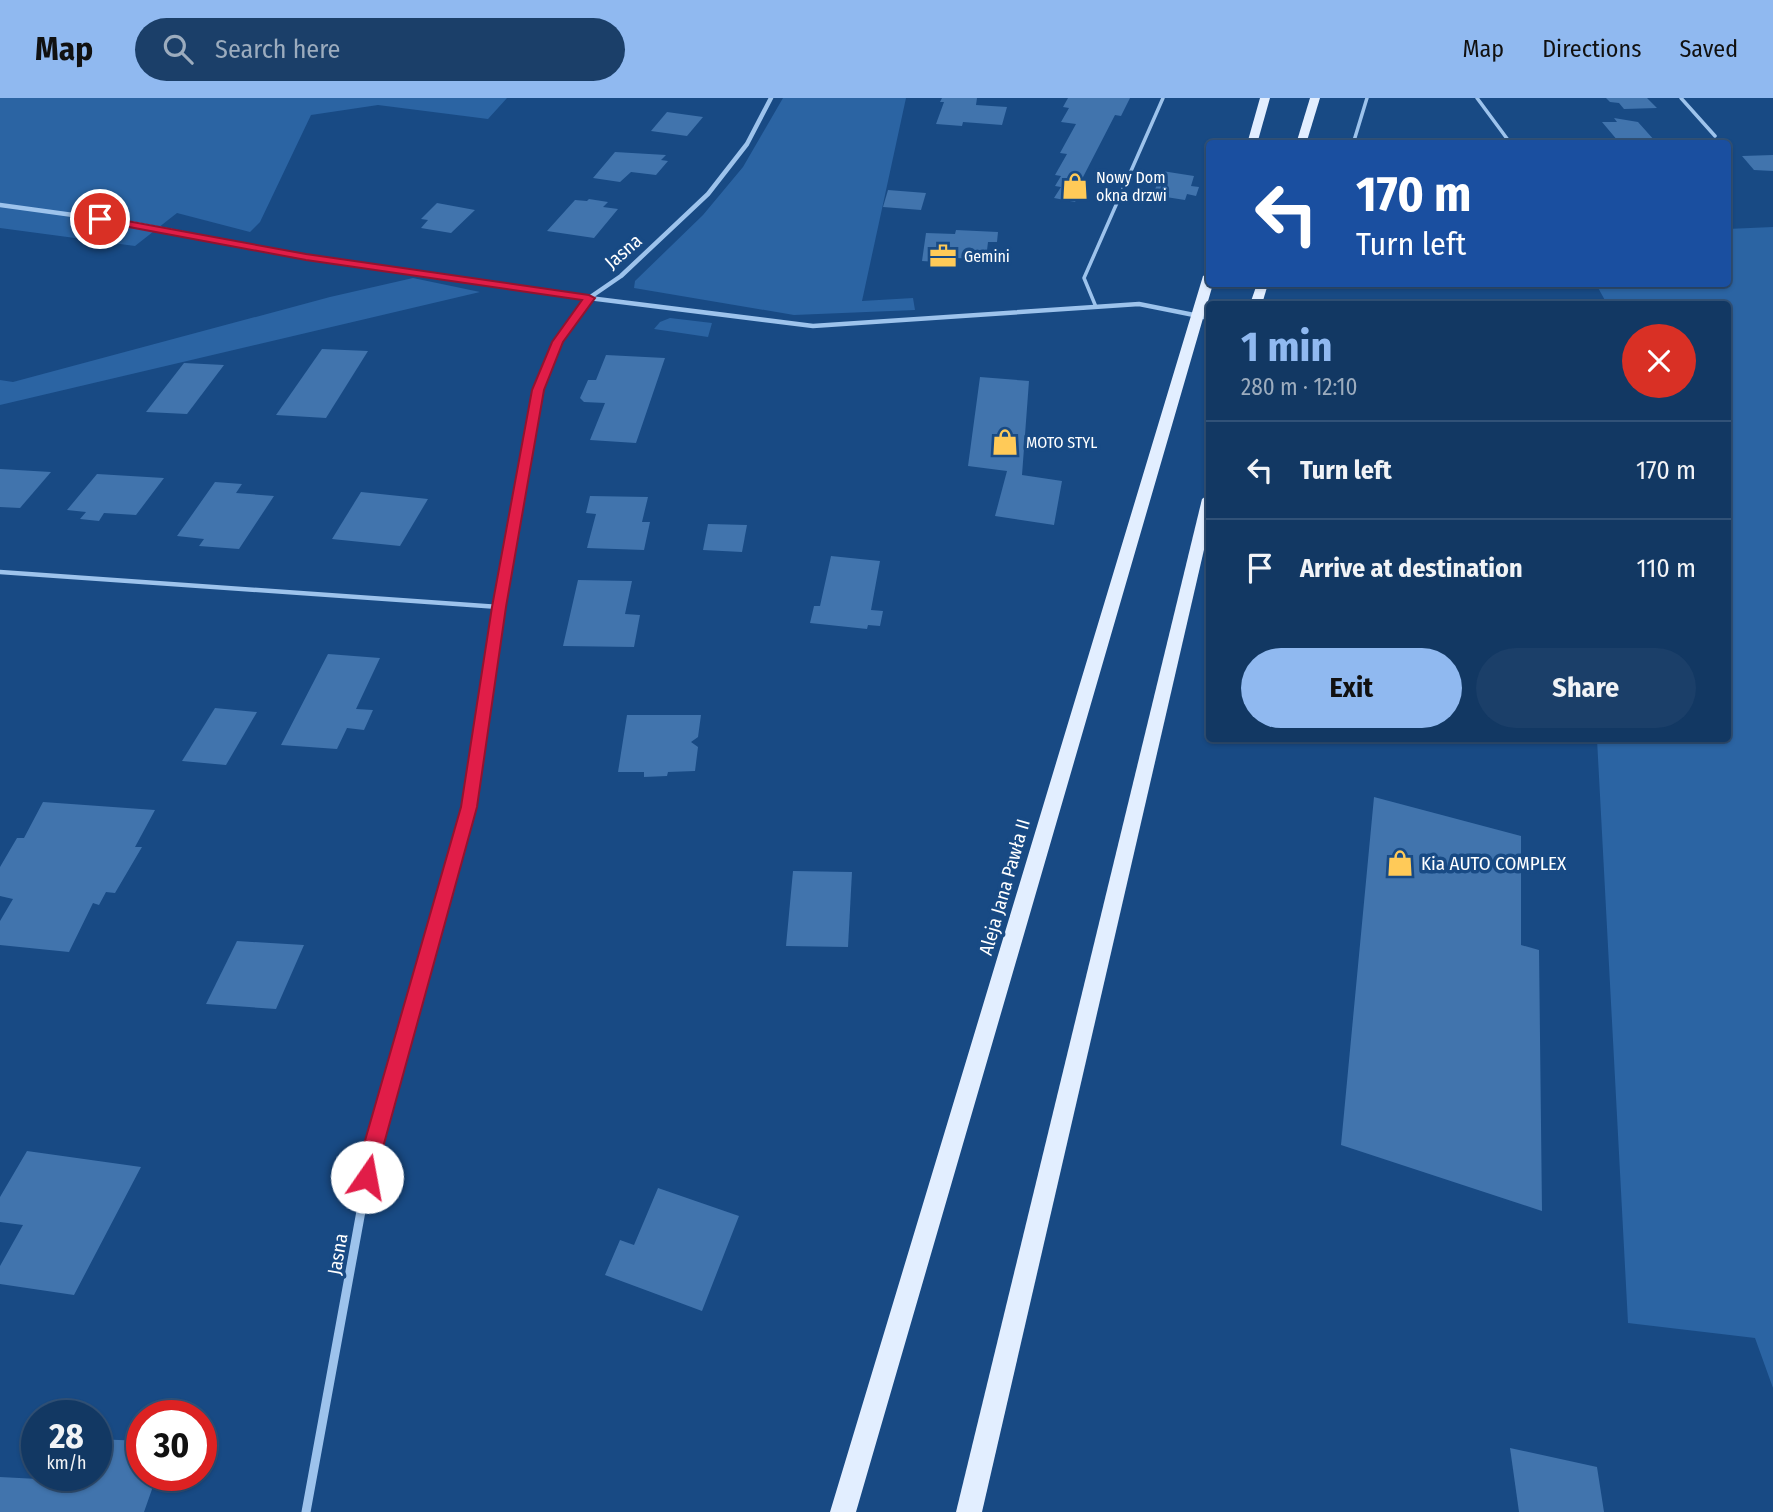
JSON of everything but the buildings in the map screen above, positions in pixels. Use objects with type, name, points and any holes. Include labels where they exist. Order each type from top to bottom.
[{"type":"main road","points":[[1253,140],[1265,98]]},
{"type":"main road","points":[[1302,140],[1315,98]]},
{"type":"main road","name":"Aleja Jana Pawła II","points":[[843,1512],[1203,316],[1207,287]]},
{"type":"main road","points":[[969,1512],[1206,512]]},
{"type":"street","name":"Jasna","points":[[306,1512],[372,1151],[469,807],[499,607],[538,390],[558,342],[589,298],[621,276],[708,194],[747,144],[771,98]]},
{"type":"street","points":[[0,205],[124,222],[306,257],[589,298],[813,326],[1139,304],[1203,316]]},
{"type":"lane","points":[[1096,307],[1084,278],[1163,98]]},
{"type":"lane","points":[[1354,140],[1367,98]]},
{"type":"lane","points":[[1476,98],[1508,140]]},
{"type":"lane","points":[[1681,98],[1715,136]]},
{"type":"lane","points":[[0,572],[499,607]]},
{"type":"shaded area","points":[[0,98],[507,98],[488,119],[378,105],[311,115],[260,222],[250,232],[177,213],[135,246],[0,228]]},
{"type":"shaded area","points":[[783,98],[906,98],[862,301],[913,298],[915,310],[794,315],[634,288],[635,281],[703,215],[743,167]]},
{"type":"shaded area","points":[[1773,227],[1773,1388],[1755,1338],[1628,1323],[1597,742],[1731,742],[1731,301],[1605,301],[1598,287],[1731,287],[1731,229]]},
{"type":"shaded area","points":[[413,278],[480,292],[0,405],[0,380],[13,382],[330,297]]},
{"type":"shaded area","points":[[670,318],[712,323],[708,337],[654,329],[660,322]]},
{"type":"place","name":"Nowy Dom okna drzwi","points":[[1075,186]]},
{"type":"place","name":"Gemini","points":[[943,256]]},
{"type":"place","name":"MOTO STYL","points":[[1005,442]]},
{"type":"place","name":"Kia AUTO COMPLEX","points":[[1400,863]]},
{"type":"route","points":[[100,219],[306,257],[589,298],[558,342],[538,390],[499,607],[469,807],[367,1177]]}]
